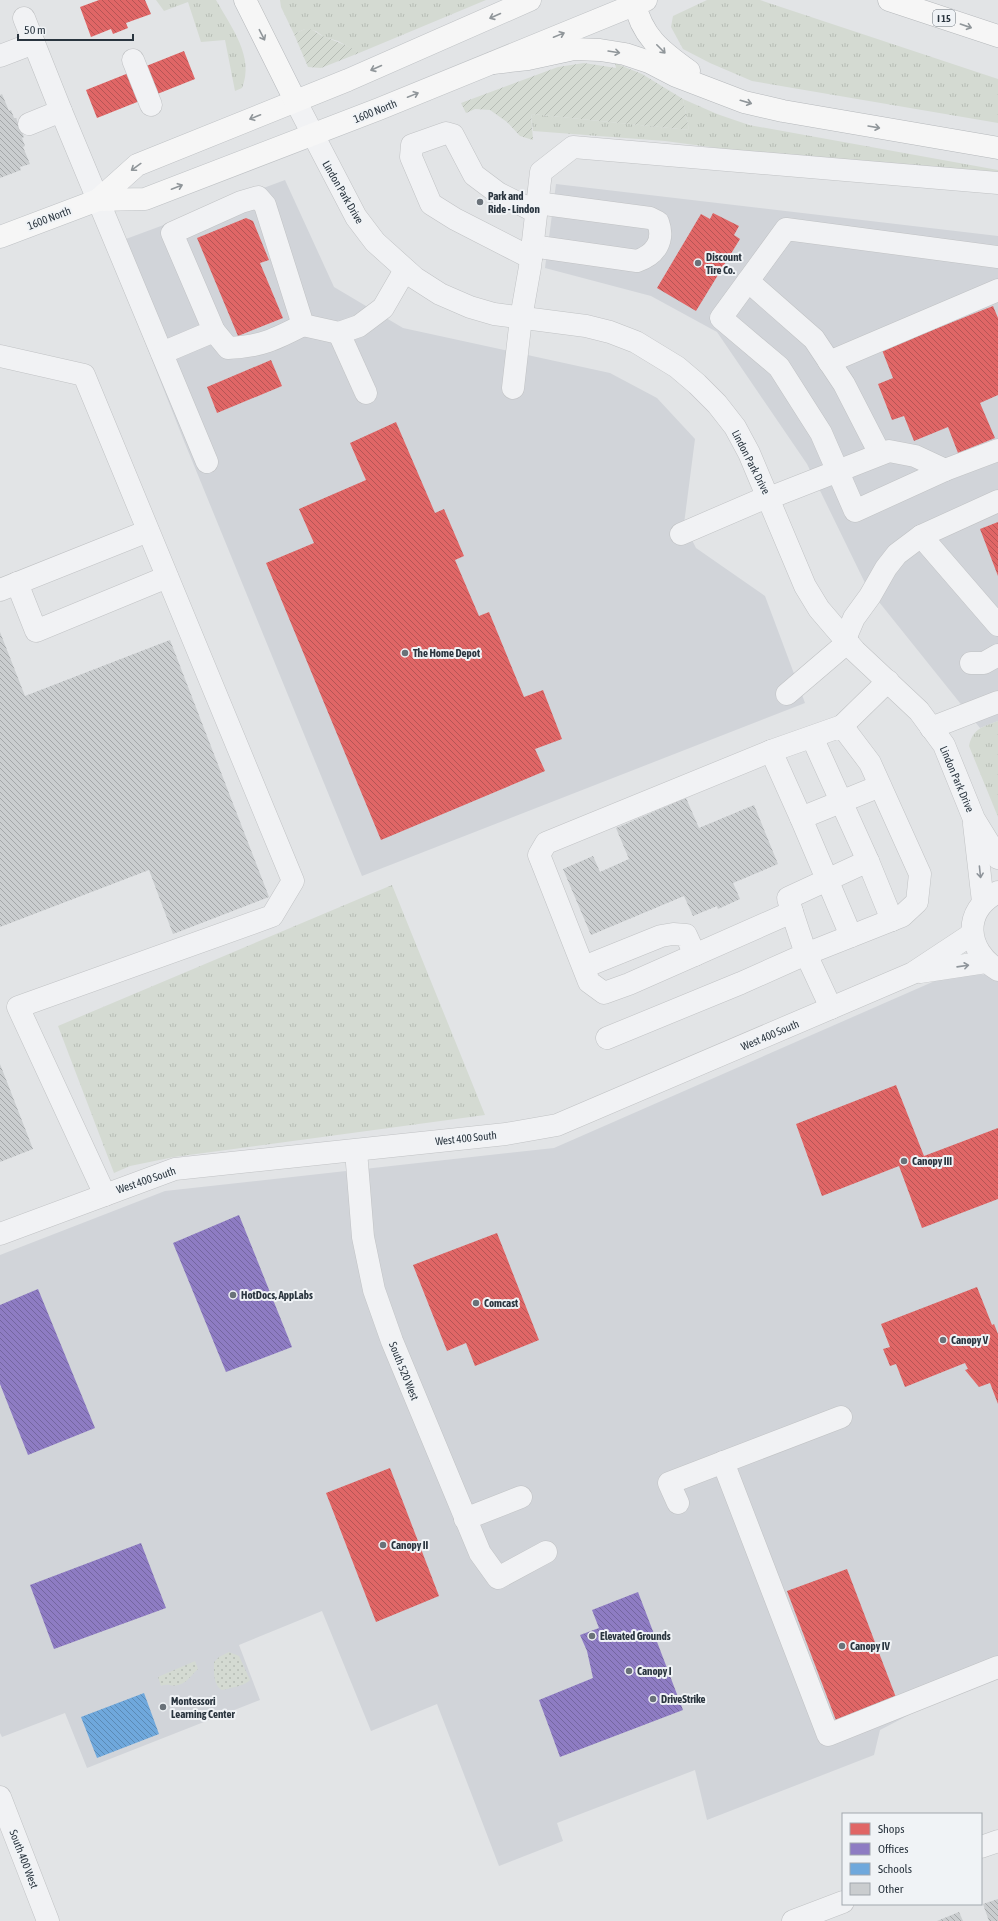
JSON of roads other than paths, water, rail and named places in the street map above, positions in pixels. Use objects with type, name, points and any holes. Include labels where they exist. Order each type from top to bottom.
[{"type":"main road","points":[[245,0],[295,100]]},
{"type":"main road","name":"1600 North","points":[[98,200],[137,165],[295,100],[348,80],[530,0]]},
{"type":"main road","name":"I 15","points":[[889,0],[998,36]]},
{"type":"main road","points":[[638,1],[639,19],[648,37],[665,53],[710,88]]},
{"type":"main road","name":"1600 North","points":[[0,237],[98,200],[145,199],[312,136],[492,63],[638,1]]},
{"type":"main road","points":[[492,63],[528,59],[574,49],[600,50],[625,54],[649,62],[676,76],[744,102],[783,111],[998,148]]},
{"type":"street","points":[[24,18],[61,111],[207,462]]},
{"type":"street","points":[[0,56],[34,43]]},
{"type":"street","points":[[133,60],[151,105]]},
{"type":"street","name":"Lindon Park Drive","points":[[295,100],[312,136],[356,218],[375,242],[405,270],[440,294],[470,307],[494,314],[565,322],[610,332],[636,342],[677,367],[717,404],[735,427],[749,453],[806,586],[819,609],[846,640],[919,711],[944,745],[974,819],[998,858]]},
{"type":"street","points":[[29,124],[61,111]]},
{"type":"street","points":[[446,133],[453,135],[474,175],[498,193],[537,208],[650,218],[658,222],[661,233],[659,244],[650,255],[637,261],[532,252],[454,219],[431,204],[411,157],[412,144],[446,133]]},
{"type":"street","points":[[513,388],[521,318],[532,252],[541,172],[573,147],[998,183]]},
{"type":"street","points":[[303,324],[265,205],[258,197],[240,202],[172,233],[214,331],[228,348],[250,347],[275,340],[303,324],[339,333],[359,326],[383,308],[405,270]]},
{"type":"street","points":[[997,260],[786,229],[721,318],[779,367],[821,433],[855,511],[945,470],[998,450]]},
{"type":"street","points":[[748,281],[814,338],[844,384],[880,454]]},
{"type":"street","points":[[829,362],[998,290]]},
{"type":"street","points":[[162,353],[214,331]]},
{"type":"street","points":[[339,333],[366,393]]},
{"type":"street","points":[[0,356],[84,375],[293,881],[272,916],[18,1007],[105,1195]]},
{"type":"street","points":[[681,534],[769,497],[889,451],[915,456],[945,470]]},
{"type":"street","points":[[787,694],[846,640],[854,618],[870,596],[896,554],[921,536],[998,502]]},
{"type":"street","points":[[148,531],[8,586],[36,631],[168,577]]},
{"type":"street","points":[[921,536],[998,625]]},
{"type":"street","points":[[971,663],[984,663],[998,655]]},
{"type":"street","points":[[792,912],[629,984],[604,993],[589,982],[539,855],[546,843],[771,752],[842,726],[888,681]]},
{"type":"street","points":[[931,728],[998,702]]},
{"type":"street","points":[[607,1038],[741,983],[806,954],[902,916],[917,902],[920,874],[870,763],[842,726]]},
{"type":"street","points":[[812,737],[868,861],[892,920]]},
{"type":"street","points":[[771,752],[851,936]]},
{"type":"street","points":[[801,818],[880,786]]},
{"type":"street","name":"Lindon Park Drive","points":[[974,819],[991,897]]},
{"type":"street","points":[[831,1008],[806,954],[788,898],[868,861]]},
{"type":"street","points":[[972,934],[975,915],[991,897]]},
{"type":"street","points":[[584,967],[661,936],[673,934],[686,935],[695,955]]},
{"type":"street","name":"West 400 South","points":[[0,1234],[175,1169],[206,1164],[356,1151],[526,1131],[557,1125],[913,973],[972,934],[976,948],[992,966]]},
{"type":"street","name":"West 400 South","points":[[913,973],[992,966]]},
{"type":"street","name":"South 520 West","points":[[356,1151],[363,1237],[374,1290],[392,1341],[480,1553],[498,1578],[546,1552]]},
{"type":"street","points":[[678,1503],[669,1483],[841,1417]]},
{"type":"street","points":[[723,1462],[828,1735],[998,1667]]},
{"type":"street","points":[[465,1518],[521,1497]]},
{"type":"street","name":"South 400 West","points":[[0,1797],[48,1921]]},
{"type":"street","points":[[982,1847],[998,1840]]},
{"type":"street","points":[[793,1921],[842,1902]]},
{"type":"place","name":"Park and Ride - Lindon","points":[[480,202]]},
{"type":"place","name":"Discount Tire Co.","points":[[698,263]]},
{"type":"place","name":"The Home Depot","points":[[405,653]]},
{"type":"place","name":"Canopy III","points":[[904,1161]]},
{"type":"place","name":"HotDocs, AppLabs","points":[[233,1295]]},
{"type":"place","name":"Comcast","points":[[476,1303]]},
{"type":"place","name":"Canopy V","points":[[943,1340]]},
{"type":"place","name":"Canopy II","points":[[383,1545]]},
{"type":"place","name":"Elevated Grounds","points":[[592,1636]]},
{"type":"place","name":"Canopy IV","points":[[842,1646]]},
{"type":"place","name":"Canopy I","points":[[629,1671]]},
{"type":"place","name":"DriveStrike","points":[[653,1699]]},
{"type":"place","name":"Montessori Learning Center","points":[[163,1707]]}]
